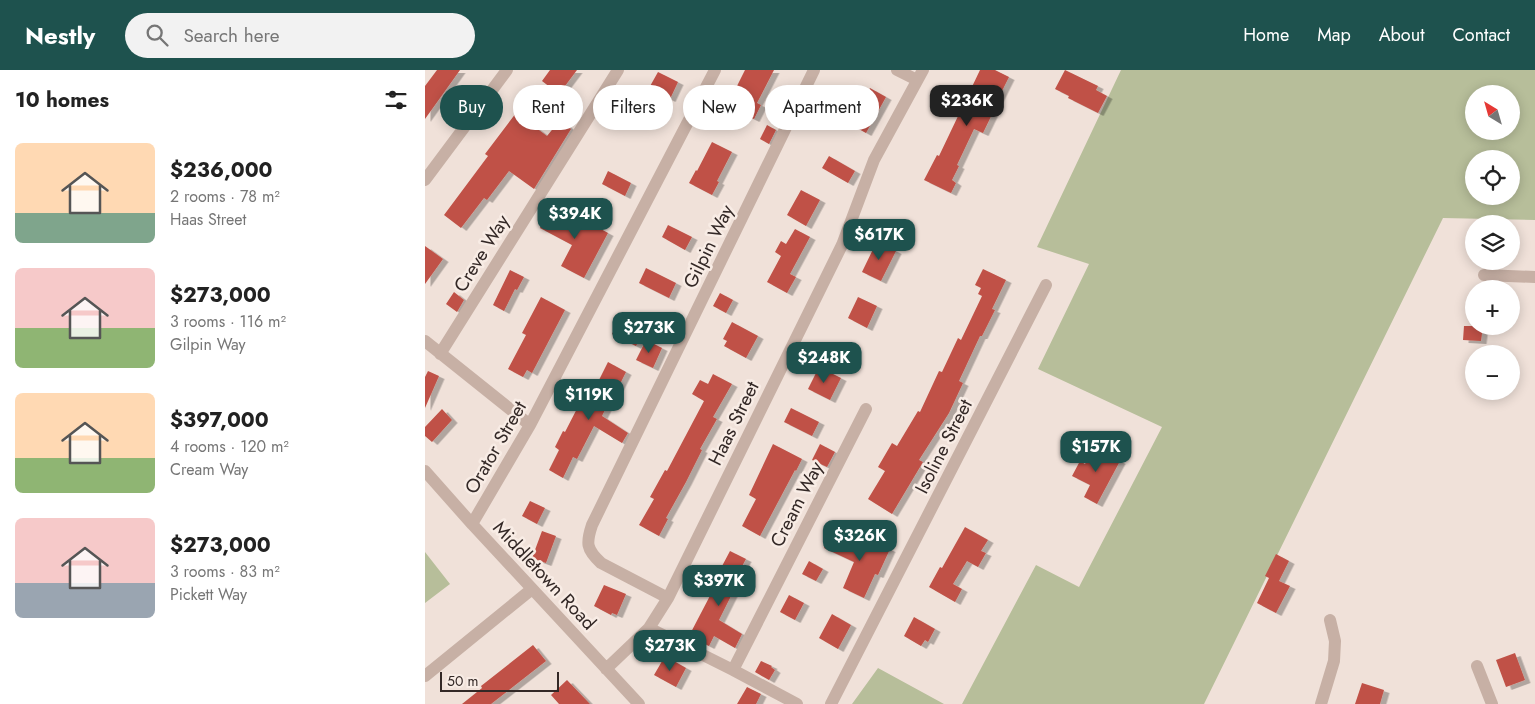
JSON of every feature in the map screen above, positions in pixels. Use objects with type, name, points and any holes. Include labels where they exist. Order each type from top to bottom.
[{"type":"street","points":[[425,180],[507,70]]},
{"type":"street","name":"Creve Way","points":[[440,354],[618,70]]},
{"type":"street","name":"Orator Street","points":[[472,524],[531,425],[715,70]]},
{"type":"street","name":"Gilpin Way","points":[[668,598],[601,563],[593,555],[588,539],[592,525],[814,70]]},
{"type":"street","points":[[897,70],[920,75]]},
{"type":"street","name":"Haas Street","points":[[606,669],[649,628],[668,598],[842,245],[874,160],[920,75]]},
{"type":"street","points":[[1484,275],[1535,277]]},
{"type":"street","name":"Isoline Street","points":[[831,704],[1046,285]]},
{"type":"street","points":[[425,341],[531,425]]},
{"type":"street","name":"Cream Way","points":[[733,670],[866,408]]},
{"type":"street","name":"Middletown Road","points":[[425,471],[639,704]]},
{"type":"street","points":[[425,676],[532,588]]},
{"type":"street","points":[[1321,704],[1335,661],[1335,641],[1330,620]]},
{"type":"street","points":[[649,628],[797,704]]},
{"type":"street","points":[[1477,666],[1492,704]]},
{"type":"green space","points":[[1121,70],[1535,70],[1535,220],[1520,220],[1520,215],[1465,215],[1465,218],[1443,218],[1204,704],[962,704],[1036,565],[1079,587],[1162,427],[1038,369],[1089,264],[1037,247]]},
{"type":"green space","points":[[425,552],[450,584],[425,603]]},
{"type":"green space","points":[[878,668],[944,704],[852,704]]},
{"type":"building","points":[[437,70],[460,70],[449,85],[440,85],[440,98],[425,119],[425,86]]},
{"type":"building","points":[[550,70],[577,70],[566,85],[547,85],[542,81]]},
{"type":"building","points":[[745,70],[774,70],[757,103],[761,105],[755,117],[755,85],[738,85]]},
{"type":"building","points":[[980,70],[995,70],[1009,77],[983,133],[974,129],[957,165],[959,166],[952,180],[956,183],[951,193],[924,180],[937,155],[939,156]]},
{"type":"building","points":[[1065,70],[1098,86],[1096,90],[1107,96],[1098,113],[1068,98],[1069,96],[1055,89]]},
{"type":"building","points":[[658,72],[678,82],[673,93],[673,85],[651,85]]},
{"type":"building","points":[[879,93],[886,97],[879,110]]},
{"type":"building","points":[[513,117],[513,130],[539,130],[547,136],[552,130],[570,130],[534,189],[509,171],[487,200],[484,198],[461,228],[444,215],[488,156],[485,154]]},
{"type":"building","points":[[765,129],[776,130],[769,144],[760,139]]},
{"type":"building","points":[[712,142],[732,152],[712,195],[689,183]]},
{"type":"building","points":[[829,156],[855,171],[848,183],[822,168]]},
{"type":"building","points":[[608,171],[631,183],[625,196],[602,184]]},
{"type":"building","points":[[801,190],[820,200],[806,226],[787,215]]},
{"type":"building","points":[[551,207],[584,225],[586,221],[608,233],[584,278],[561,266],[572,245],[540,228]]},
{"type":"building","points":[[668,225],[692,237],[685,250],[662,237]]},
{"type":"building","points":[[795,229],[810,237],[790,274],[796,277],[787,293],[767,282],[781,256],[775,252],[781,241],[786,244]]},
{"type":"building","points":[[877,241],[896,251],[881,281],[862,272]]},
{"type":"building","points":[[425,246],[443,259],[425,284]]},
{"type":"building","points":[[646,268],[676,283],[669,298],[639,283]]},
{"type":"building","points":[[983,269],[1006,280],[992,309],[995,310],[982,336],[980,336],[959,381],[963,383],[949,413],[919,460],[923,462],[892,514],[868,499],[885,471],[878,467],[892,443],[897,446],[918,411],[920,412],[939,371],[942,372],[958,338],[961,340],[982,296],[978,294],[981,288],[975,285]]},
{"type":"building","points":[[510,270],[524,277],[517,290],[515,289],[504,311],[493,305]]},
{"type":"building","points":[[454,292],[464,300],[457,312],[446,304]]},
{"type":"building","points":[[720,293],[733,300],[726,313],[713,306]]},
{"type":"building","points":[[541,297],[565,310],[532,373],[527,370],[523,377],[508,369],[526,335],[522,333]]},
{"type":"building","points":[[858,297],[877,306],[867,328],[848,318]]},
{"type":"building","points":[[619,320],[643,332],[636,346],[612,334]]},
{"type":"building","points":[[732,322],[758,336],[746,358],[724,346],[727,341],[723,339]]},
{"type":"building","points":[[1464,326],[1465,335],[1482,335],[1481,341],[1463,340]]},
{"type":"building","points":[[646,340],[662,348],[653,368],[636,360]]},
{"type":"building","points":[[608,362],[626,372],[617,390],[615,389],[602,416],[628,433],[622,443],[594,426],[577,459],[573,457],[563,478],[549,470],[559,450],[555,447],[583,397],[589,400]]},
{"type":"building","points":[[819,367],[841,378],[830,400],[808,389]]},
{"type":"building","points":[[428,371],[439,376],[425,408],[425,377]]},
{"type":"building","points":[[713,374],[732,384],[713,417],[717,419],[700,449],[702,450],[666,518],[668,519],[659,536],[639,525],[654,499],[650,497],[665,470],[667,471],[704,401],[692,394],[700,380],[708,384]]},
{"type":"building","points":[[791,408],[819,422],[812,436],[784,422]]},
{"type":"building","points":[[442,409],[452,420],[432,442],[425,436],[425,427]]},
{"type":"building","points":[[773,444],[802,459],[760,536],[742,526],[756,499],[749,495]]},
{"type":"building","points":[[820,444],[835,452],[827,467],[812,460]]},
{"type":"building","points":[[1094,447],[1120,461],[1097,504],[1084,497],[1090,485],[1072,476],[1080,461],[1085,464]]},
{"type":"building","points":[[530,501],[545,508],[537,524],[522,516]]},
{"type":"building","points":[[965,527],[988,540],[981,551],[986,553],[978,567],[967,561],[953,584],[962,589],[955,602],[929,587]]},
{"type":"building","points":[[542,531],[556,536],[546,563],[532,558]]},
{"type":"building","points":[[830,534],[860,548],[865,537],[890,549],[878,575],[875,574],[864,598],[843,588],[854,562],[824,548]]},
{"type":"building","points":[[730,551],[746,559],[730,588],[734,590],[719,620],[742,634],[735,648],[714,636],[709,646],[689,636],[724,569],[721,568]]},
{"type":"building","points":[[1276,554],[1289,561],[1279,581],[1290,586],[1276,613],[1257,603],[1269,578],[1265,576]]},
{"type":"building","points":[[809,561],[823,569],[816,581],[802,574]]},
{"type":"building","points":[[604,585],[626,594],[617,615],[612,613],[611,615],[594,606]]},
{"type":"building","points":[[789,595],[804,603],[795,620],[780,612]]},
{"type":"building","points":[[832,614],[851,625],[838,649],[819,638]]},
{"type":"building","points":[[914,617],[935,629],[928,642],[925,640],[921,646],[904,636]]},
{"type":"building","points":[[533,645],[546,661],[491,704],[462,704],[482,688],[481,686]]},
{"type":"building","points":[[1515,653],[1525,680],[1506,687],[1496,660]]},
{"type":"building","points":[[665,656],[686,668],[676,687],[654,675]]},
{"type":"building","points":[[761,661],[772,666],[775,670],[769,680],[755,672]]},
{"type":"building","points":[[567,680],[590,704],[559,704],[551,695]]},
{"type":"building","points":[[1362,683],[1384,690],[1380,704],[1355,704]]},
{"type":"building","points":[[747,687],[761,694],[756,704],[737,704]]}]
